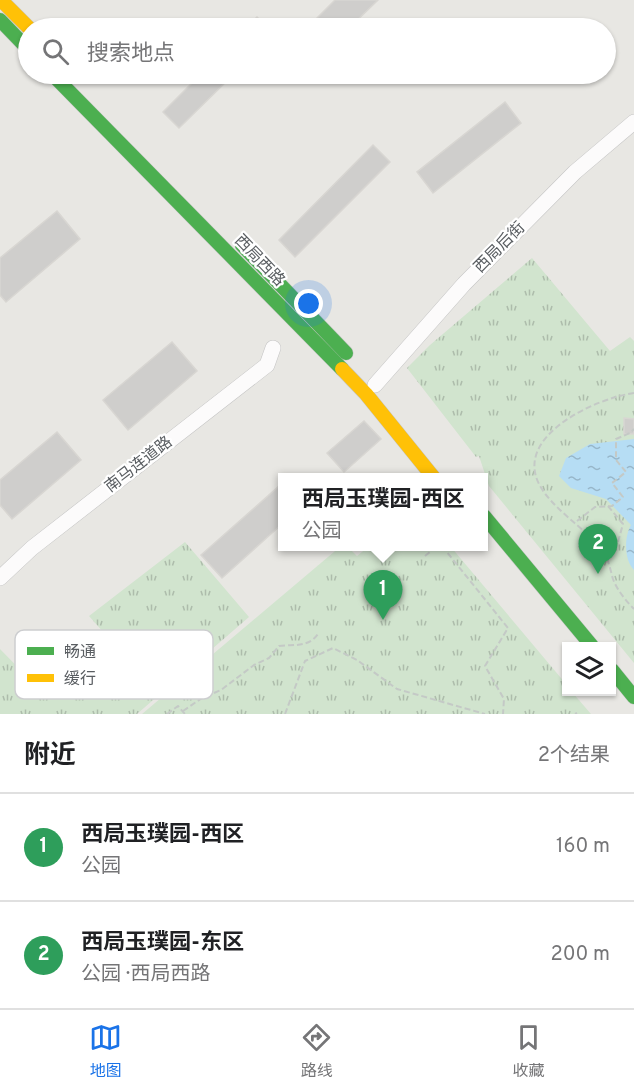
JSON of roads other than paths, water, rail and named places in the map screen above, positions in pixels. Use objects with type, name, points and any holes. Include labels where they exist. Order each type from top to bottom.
[{"type":"street","points":[[1,0],[19,18]]},
{"type":"street","points":[[0,20],[18,39]]},
{"type":"street","name":"西局西路","points":[[62,84],[366,394],[431,473]]},
{"type":"street","name":"西局后街","points":[[375,385],[472,276],[575,172],[634,122]]},
{"type":"street","name":"西局西路","points":[[232,235],[316,320],[431,452]]},
{"type":"street","name":"南马连道路","points":[[0,579],[32,548],[267,365],[273,348]]},
{"type":"street","points":[[488,522],[589,642]]},
{"type":"street","points":[[616,675],[634,697]]},
{"type":"water","points":[[634,439],[634,570],[628,560],[626,548],[631,525],[606,499],[571,488],[559,476],[566,458],[590,444]]},
{"type":"place","name":"西局玉璞园-东区","points":[[598,574]]},
{"type":"place","name":"西局玉璞园-西区","points":[[383,620]]}]
